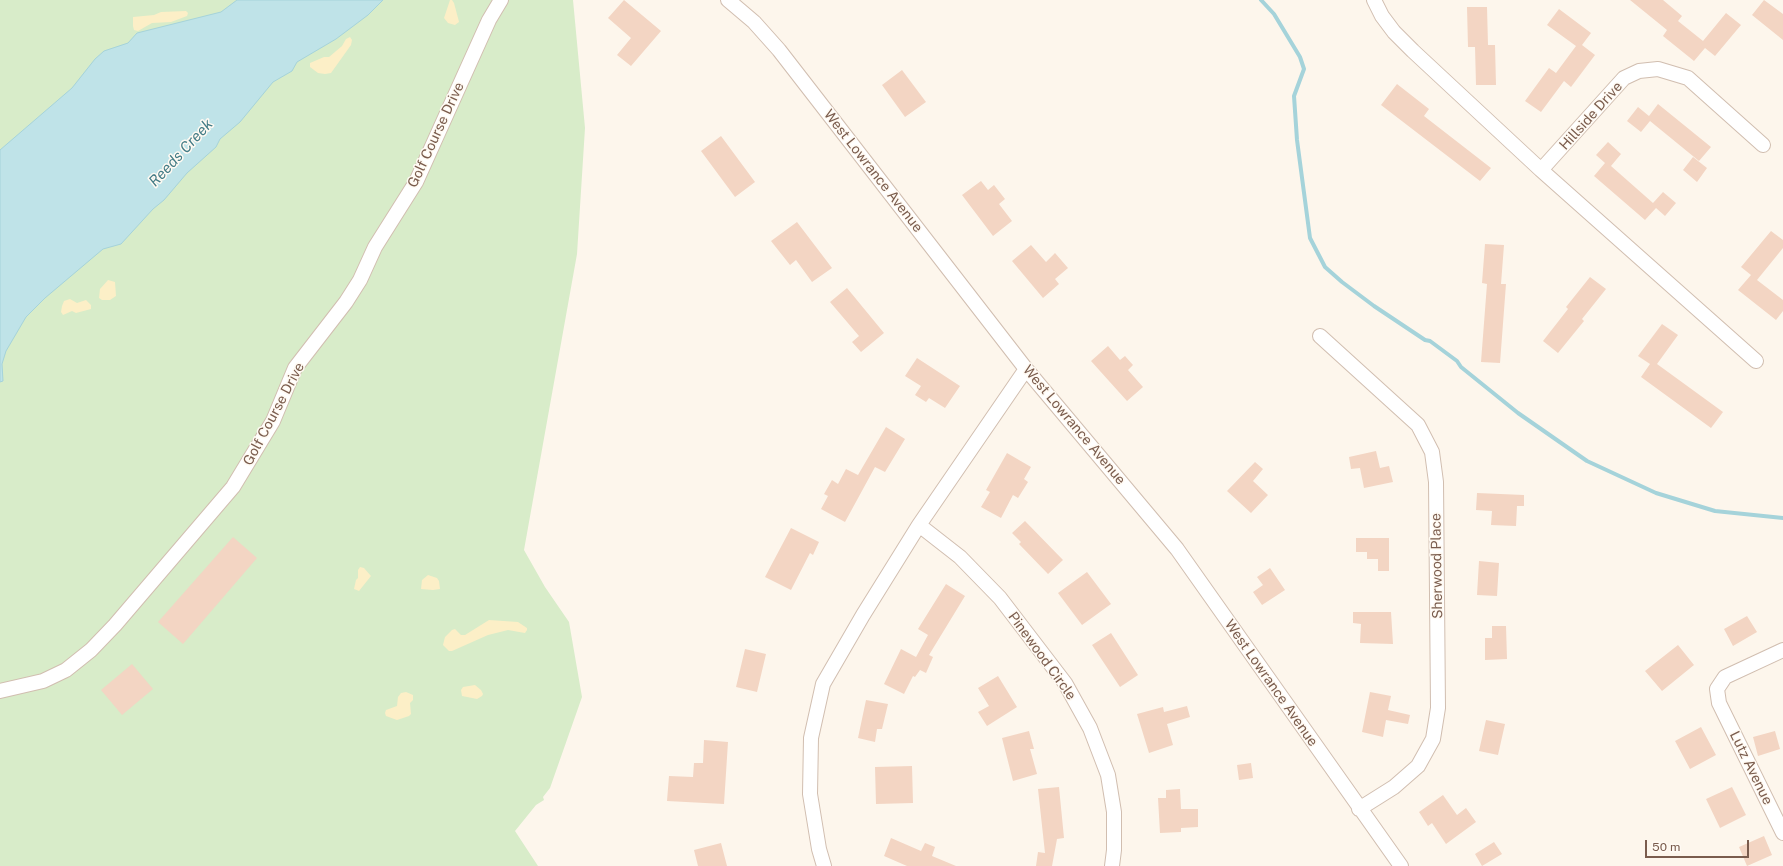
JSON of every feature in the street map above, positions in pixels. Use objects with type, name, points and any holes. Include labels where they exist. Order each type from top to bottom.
[{"type":"street","name":"Golf Course Drive","points":[[0,690],[43,681],[66,670],[91,650],[233,487],[273,421],[295,368],[353,291],[360,280],[375,247],[416,182],[489,20],[501,0]]},
{"type":"street","name":"West Lowrance Avenue","points":[[728,0],[754,22],[779,50],[1026,369],[1155,520],[1400,866]]},
{"type":"street","points":[[1374,0],[1382,16],[1394,32],[1412,51],[1541,170],[1756,361]]},
{"type":"street","name":"Hillside Drive","points":[[1541,170],[1624,78],[1639,71],[1658,69],[1688,78],[1763,145]]},
{"type":"street","name":"Sherwood Place","points":[[1320,336],[1418,425],[1432,452],[1436,482],[1438,708],[1433,739],[1418,766],[1394,787],[1359,809]]},
{"type":"street","points":[[824,866],[819,849],[810,794],[811,738],[823,684],[863,615],[919,524],[1026,369]]},
{"type":"street","name":"Pinewood Circle","points":[[919,524],[960,557],[1000,598],[1065,683],[1090,728],[1108,775],[1114,812],[1114,850],[1112,866]]},
{"type":"street","name":"Lutz Avenue","points":[[1783,650],[1725,678],[1717,689],[1719,703],[1783,833]]},
{"type":"green space","points":[[0,0],[573,0],[585,128],[577,254],[524,550],[545,587],[569,622],[582,697],[550,788],[543,797],[544,800],[536,805],[515,831],[538,866],[0,866]]},
{"type":"sand","points":[[450,0],[454,3],[459,22],[455,25],[448,23],[444,18]]},
{"type":"sand","points":[[186,11],[188,13],[187,16],[171,22],[152,23],[138,31],[134,30],[133,17],[154,15],[161,12]]},
{"type":"sand","points":[[350,37],[352,40],[351,45],[331,73],[318,73],[310,67],[310,63],[324,57],[329,57],[342,46],[346,39]]},
{"type":"sand","points":[[108,280],[115,282],[116,296],[110,300],[102,300],[99,298],[100,289]]},
{"type":"sand","points":[[70,299],[77,303],[86,300],[91,305],[91,309],[76,313],[72,311],[63,315],[61,312],[64,301]]},
{"type":"sand","points":[[360,567],[364,568],[371,576],[359,591],[354,589]]},
{"type":"sand","points":[[428,575],[437,578],[440,589],[421,589],[422,580]]},
{"type":"sand","points":[[489,620],[518,622],[527,628],[527,630],[525,633],[508,630],[488,635],[452,651],[449,651],[443,645],[445,637],[452,630],[455,629],[461,635],[465,635]]},
{"type":"sand","points":[[475,685],[481,690],[483,694],[482,696],[477,699],[462,696],[461,690],[463,687]]},
{"type":"sand","points":[[406,692],[413,695],[413,700],[410,703],[411,714],[397,720],[386,716],[386,710],[397,706],[398,697],[401,693]]},
{"type":"water","name":"Reeds Creek","points":[[237,0],[383,0],[368,15],[336,39],[297,62],[292,71],[273,82],[240,122],[220,139],[216,147],[187,173],[164,200],[153,209],[121,244],[103,249],[45,298],[26,317],[6,351],[2,364],[3,381],[0,382],[0,150],[72,88],[95,59],[104,51],[128,43],[137,33],[221,12]]},
{"type":"building","points":[[624,0],[661,31],[631,66],[617,55],[631,38],[608,18]]},
{"type":"building","points":[[1630,0],[1663,0],[1682,16],[1678,21],[1703,41],[1726,13],[1741,25],[1715,56],[1705,48],[1694,61],[1663,36],[1667,30]]},
{"type":"building","points":[[1764,0],[1783,14],[1783,40],[1752,15]]},
{"type":"building","points":[[1467,7],[1487,7],[1488,45],[1495,45],[1496,85],[1476,85],[1475,47],[1468,47]]},
{"type":"building","points":[[1559,9],[1591,33],[1582,45],[1595,55],[1571,87],[1564,81],[1541,112],[1525,101],[1549,68],[1556,73],[1576,46],[1547,25]]},
{"type":"building","points":[[902,70],[926,102],[905,117],[882,85]]},
{"type":"building","points":[[1397,84],[1429,109],[1424,116],[1491,168],[1480,181],[1381,105]]},
{"type":"building","points":[[1658,104],[1711,147],[1699,161],[1650,121],[1641,132],[1627,121],[1638,107],[1649,116]]},
{"type":"building","points":[[721,136],[755,182],[735,197],[701,151]]},
{"type":"building","points":[[1608,142],[1621,154],[1611,166],[1653,203],[1663,192],[1676,203],[1665,216],[1656,208],[1645,220],[1594,176],[1605,163],[1596,155]]},
{"type":"building","points":[[1693,157],[1707,168],[1697,182],[1683,170]]},
{"type":"building","points":[[981,181],[988,190],[994,185],[1005,199],[999,204],[1012,221],[993,236],[962,195]]},
{"type":"building","points":[[797,222],[832,268],[812,282],[796,260],[790,265],[771,241]]},
{"type":"building","points":[[1771,231],[1783,240],[1783,248],[1757,280],[1783,300],[1783,311],[1776,320],[1738,290],[1751,275],[1741,267]]},
{"type":"building","points":[[1485,244],[1504,245],[1501,284],[1506,284],[1500,363],[1481,362],[1487,284],[1482,283]]},
{"type":"building","points":[[1031,245],[1046,262],[1055,253],[1068,268],[1055,279],[1059,284],[1043,298],[1012,261]]},
{"type":"building","points":[[1590,277],[1606,289],[1582,319],[1584,321],[1558,353],[1543,341],[1568,309],[1566,307]]},
{"type":"building","points":[[847,288],[884,333],[861,352],[852,342],[859,336],[830,302]]},
{"type":"building","points":[[1662,324],[1678,335],[1657,364],[1723,412],[1711,428],[1641,377],[1650,364],[1638,356]]},
{"type":"building","points":[[1108,346],[1120,360],[1125,356],[1133,365],[1128,370],[1143,387],[1127,401],[1091,361]]},
{"type":"building","points":[[917,358],[960,386],[945,408],[929,398],[926,402],[915,395],[921,386],[905,376]]},
{"type":"building","points":[[886,427],[905,439],[885,472],[875,467],[845,522],[821,509],[828,496],[824,494],[832,480],[838,484],[846,469],[858,475]]},
{"type":"building","points":[[1376,451],[1380,468],[1389,466],[1393,482],[1364,488],[1360,468],[1351,469],[1349,457]]},
{"type":"building","points":[[1007,453],[1031,467],[1024,479],[1028,482],[1018,498],[1013,495],[1001,518],[981,507],[990,492],[986,490]]},
{"type":"building","points":[[1255,462],[1263,469],[1253,481],[1268,495],[1251,513],[1227,491]]},
{"type":"building","points":[[1477,493],[1524,495],[1524,506],[1517,506],[1516,526],[1491,525],[1492,511],[1476,510]]},
{"type":"building","points":[[1025,521],[1063,560],[1048,574],[1019,544],[1021,542],[1012,533]]},
{"type":"building","points":[[791,528],[819,542],[813,555],[810,553],[791,590],[765,577]]},
{"type":"building","points":[[233,537],[257,558],[183,644],[158,622]]},
{"type":"building","points":[[1356,538],[1389,538],[1389,571],[1378,571],[1378,559],[1367,559],[1367,552],[1356,552]]},
{"type":"building","points":[[1479,561],[1499,563],[1497,596],[1477,595]]},
{"type":"building","points":[[1270,568],[1285,590],[1262,605],[1253,592],[1263,585],[1257,577]]},
{"type":"building","points":[[1087,572],[1111,604],[1082,625],[1058,593]]},
{"type":"building","points":[[946,584],[965,596],[929,655],[933,657],[926,673],[920,670],[915,677],[913,676],[904,694],[884,684],[901,649],[916,657],[928,635],[918,629]]},
{"type":"building","points":[[1353,612],[1391,612],[1393,644],[1360,643],[1361,624],[1353,623]]},
{"type":"building","points":[[1747,616],[1757,632],[1733,646],[1724,629]]},
{"type":"building","points":[[1492,626],[1506,626],[1507,659],[1485,660],[1485,638],[1492,638]]},
{"type":"building","points":[[1111,633],[1138,675],[1120,687],[1092,645]]},
{"type":"building","points":[[1678,645],[1694,665],[1662,691],[1645,671]]},
{"type":"building","points":[[745,649],[766,654],[757,692],[736,687]]},
{"type":"building","points":[[132,664],[153,689],[122,715],[101,690]]},
{"type":"building","points":[[998,676],[1017,707],[987,726],[978,712],[989,706],[978,688]]},
{"type":"building","points":[[1370,692],[1391,696],[1388,710],[1410,715],[1408,724],[1386,720],[1383,737],[1362,732]]},
{"type":"building","points":[[866,700],[888,704],[882,729],[877,729],[875,742],[858,738]]},
{"type":"building","points":[[1187,706],[1190,717],[1167,724],[1173,745],[1149,753],[1137,714],[1163,707],[1164,712]]},
{"type":"building","points":[[1486,720],[1505,724],[1498,755],[1479,751]]},
{"type":"building","points":[[1701,727],[1716,755],[1690,769],[1675,741]]},
{"type":"building","points":[[1029,731],[1034,749],[1030,749],[1037,774],[1013,781],[1002,738]]},
{"type":"building","points":[[1775,731],[1780,749],[1758,756],[1753,737]]},
{"type":"building","points":[[704,740],[728,742],[724,804],[667,801],[669,776],[693,777],[694,763],[703,763]]},
{"type":"building","points":[[1251,763],[1253,778],[1239,780],[1237,765]]},
{"type":"building","points":[[912,766],[913,803],[876,804],[875,767]]},
{"type":"building","points":[[1059,787],[1064,838],[1057,839],[1052,866],[1036,866],[1038,852],[1045,853],[1038,789]]},
{"type":"building","points":[[1732,787],[1746,815],[1720,828],[1706,799]]},
{"type":"building","points":[[1180,789],[1181,809],[1198,809],[1198,827],[1181,828],[1181,832],[1160,833],[1158,798],[1166,798],[1166,790]]},
{"type":"building","points":[[1443,795],[1457,815],[1466,808],[1476,822],[1446,844],[1432,823],[1428,826],[1419,812]]},
{"type":"building","points":[[1764,836],[1772,855],[1747,866],[1739,847]]},
{"type":"building","points":[[891,838],[921,851],[925,843],[935,847],[932,856],[956,866],[907,866],[884,856]]},
{"type":"building","points":[[1494,842],[1502,854],[1482,866],[1475,854]]},
{"type":"building","points":[[721,843],[727,866],[698,866],[694,850]]},
{"type":"waterway","points":[[1261,0],[1274,14],[1300,57],[1304,69],[1294,96],[1297,140],[1310,238],[1325,267],[1374,306],[1425,340],[1430,341],[1457,361],[1461,367],[1518,413],[1587,461],[1656,493],[1715,511],[1783,518]]}]
